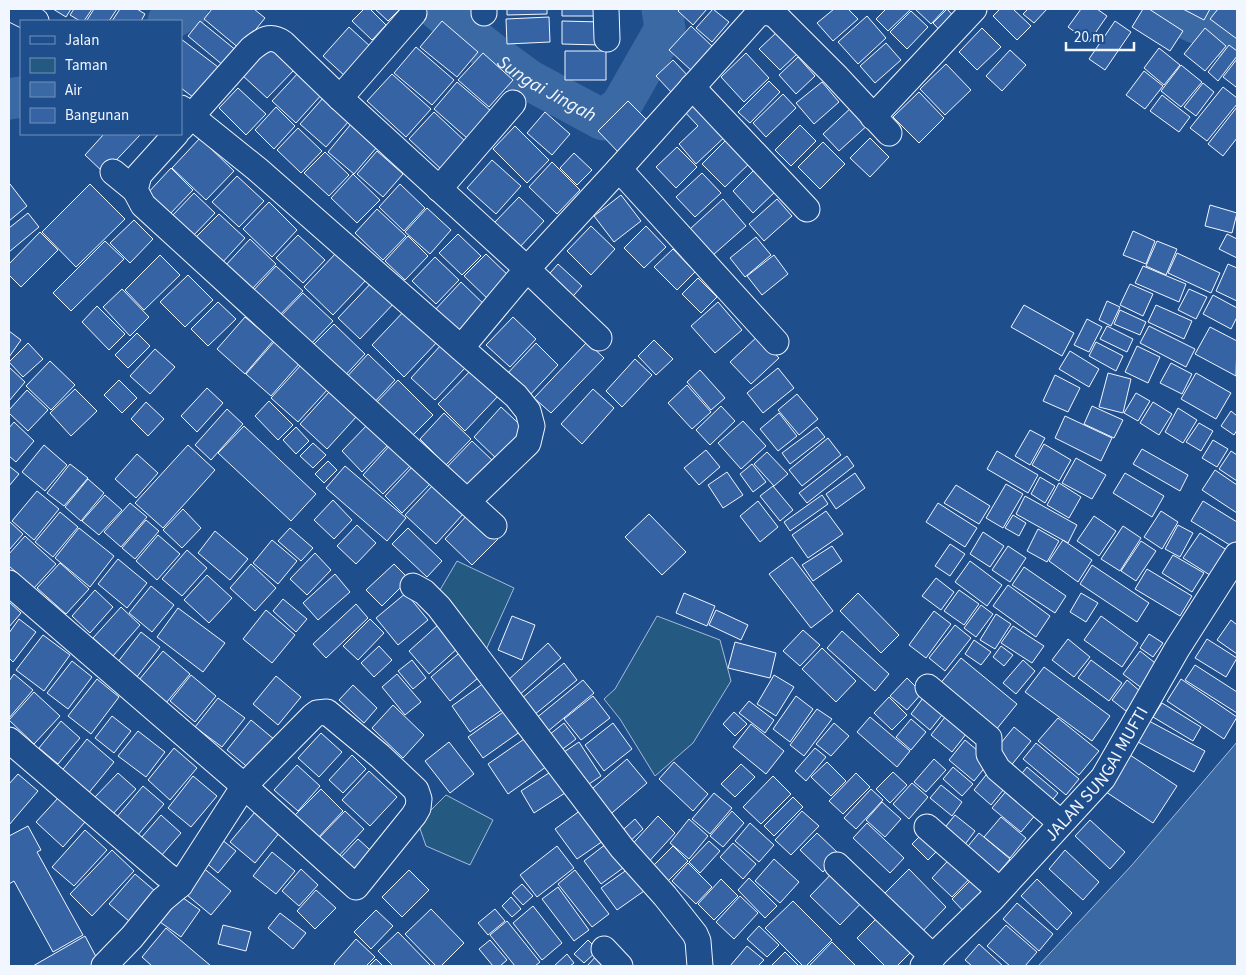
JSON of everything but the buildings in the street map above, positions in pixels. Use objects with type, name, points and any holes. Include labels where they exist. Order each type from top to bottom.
[{"type":"street","points":[[606,9],[607,39]]},
{"type":"street","points":[[461,348],[526,269],[619,169],[752,19],[761,12],[770,12],[775,15],[835,75],[881,125],[974,9]]},
{"type":"street","points":[[11,10],[34,20]]},
{"type":"street","points":[[340,98],[414,13]]},
{"type":"street","points":[[468,501],[528,443],[532,426],[528,411],[516,396],[256,169],[185,117],[261,41],[271,38],[283,43],[599,338]]},
{"type":"street","points":[[692,87],[807,210]]},
{"type":"street","points":[[439,189],[513,103]]},
{"type":"street","points":[[135,190],[139,175],[175,135]]},
{"type":"street","points":[[619,169],[776,342]]},
{"type":"street","points":[[113,172],[135,190],[143,205],[494,526]]},
{"type":"street","name":"JALAN SUNGAI MUFTI","points":[[928,961],[999,890],[1103,778],[1177,650],[1237,555]]},
{"type":"street","points":[[9,583],[244,786],[356,887],[414,815],[418,808],[419,799],[416,790],[327,712],[317,713],[244,786],[180,885],[162,900],[132,937],[104,966]]},
{"type":"street","points":[[413,586],[424,592],[439,606],[622,848],[665,896],[695,934],[698,941],[700,966]]},
{"type":"street","points":[[928,687],[989,738],[989,754],[998,769],[1061,823]]},
{"type":"street","points":[[9,740],[180,885]]},
{"type":"street","points":[[927,827],[999,890]]},
{"type":"street","points":[[837,866],[928,961]]},
{"type":"green space","points":[[457,561],[514,588],[485,652],[440,590]]},
{"type":"green space","points":[[657,616],[720,640],[731,681],[693,743],[655,776],[620,719],[604,699],[615,689]]},
{"type":"green space","points":[[446,795],[493,820],[470,865],[426,846],[418,823]]},
{"type":"water","points":[[1237,742],[1237,966],[1038,966],[1132,865]]},
{"type":"waterway","name":"Sungai Jingah","points":[[170,20],[188,9]]},
{"type":"waterway","name":"Sungai Jingah","points":[[437,9],[529,80],[603,120],[621,106],[665,29],[662,9]]},
{"type":"waterway","name":"Sungai Jingah","points":[[1164,9],[1198,24],[1208,26],[1237,45]]},
{"type":"waterway","name":"Sungai Jingah","points":[[9,99],[20,97]]}]
